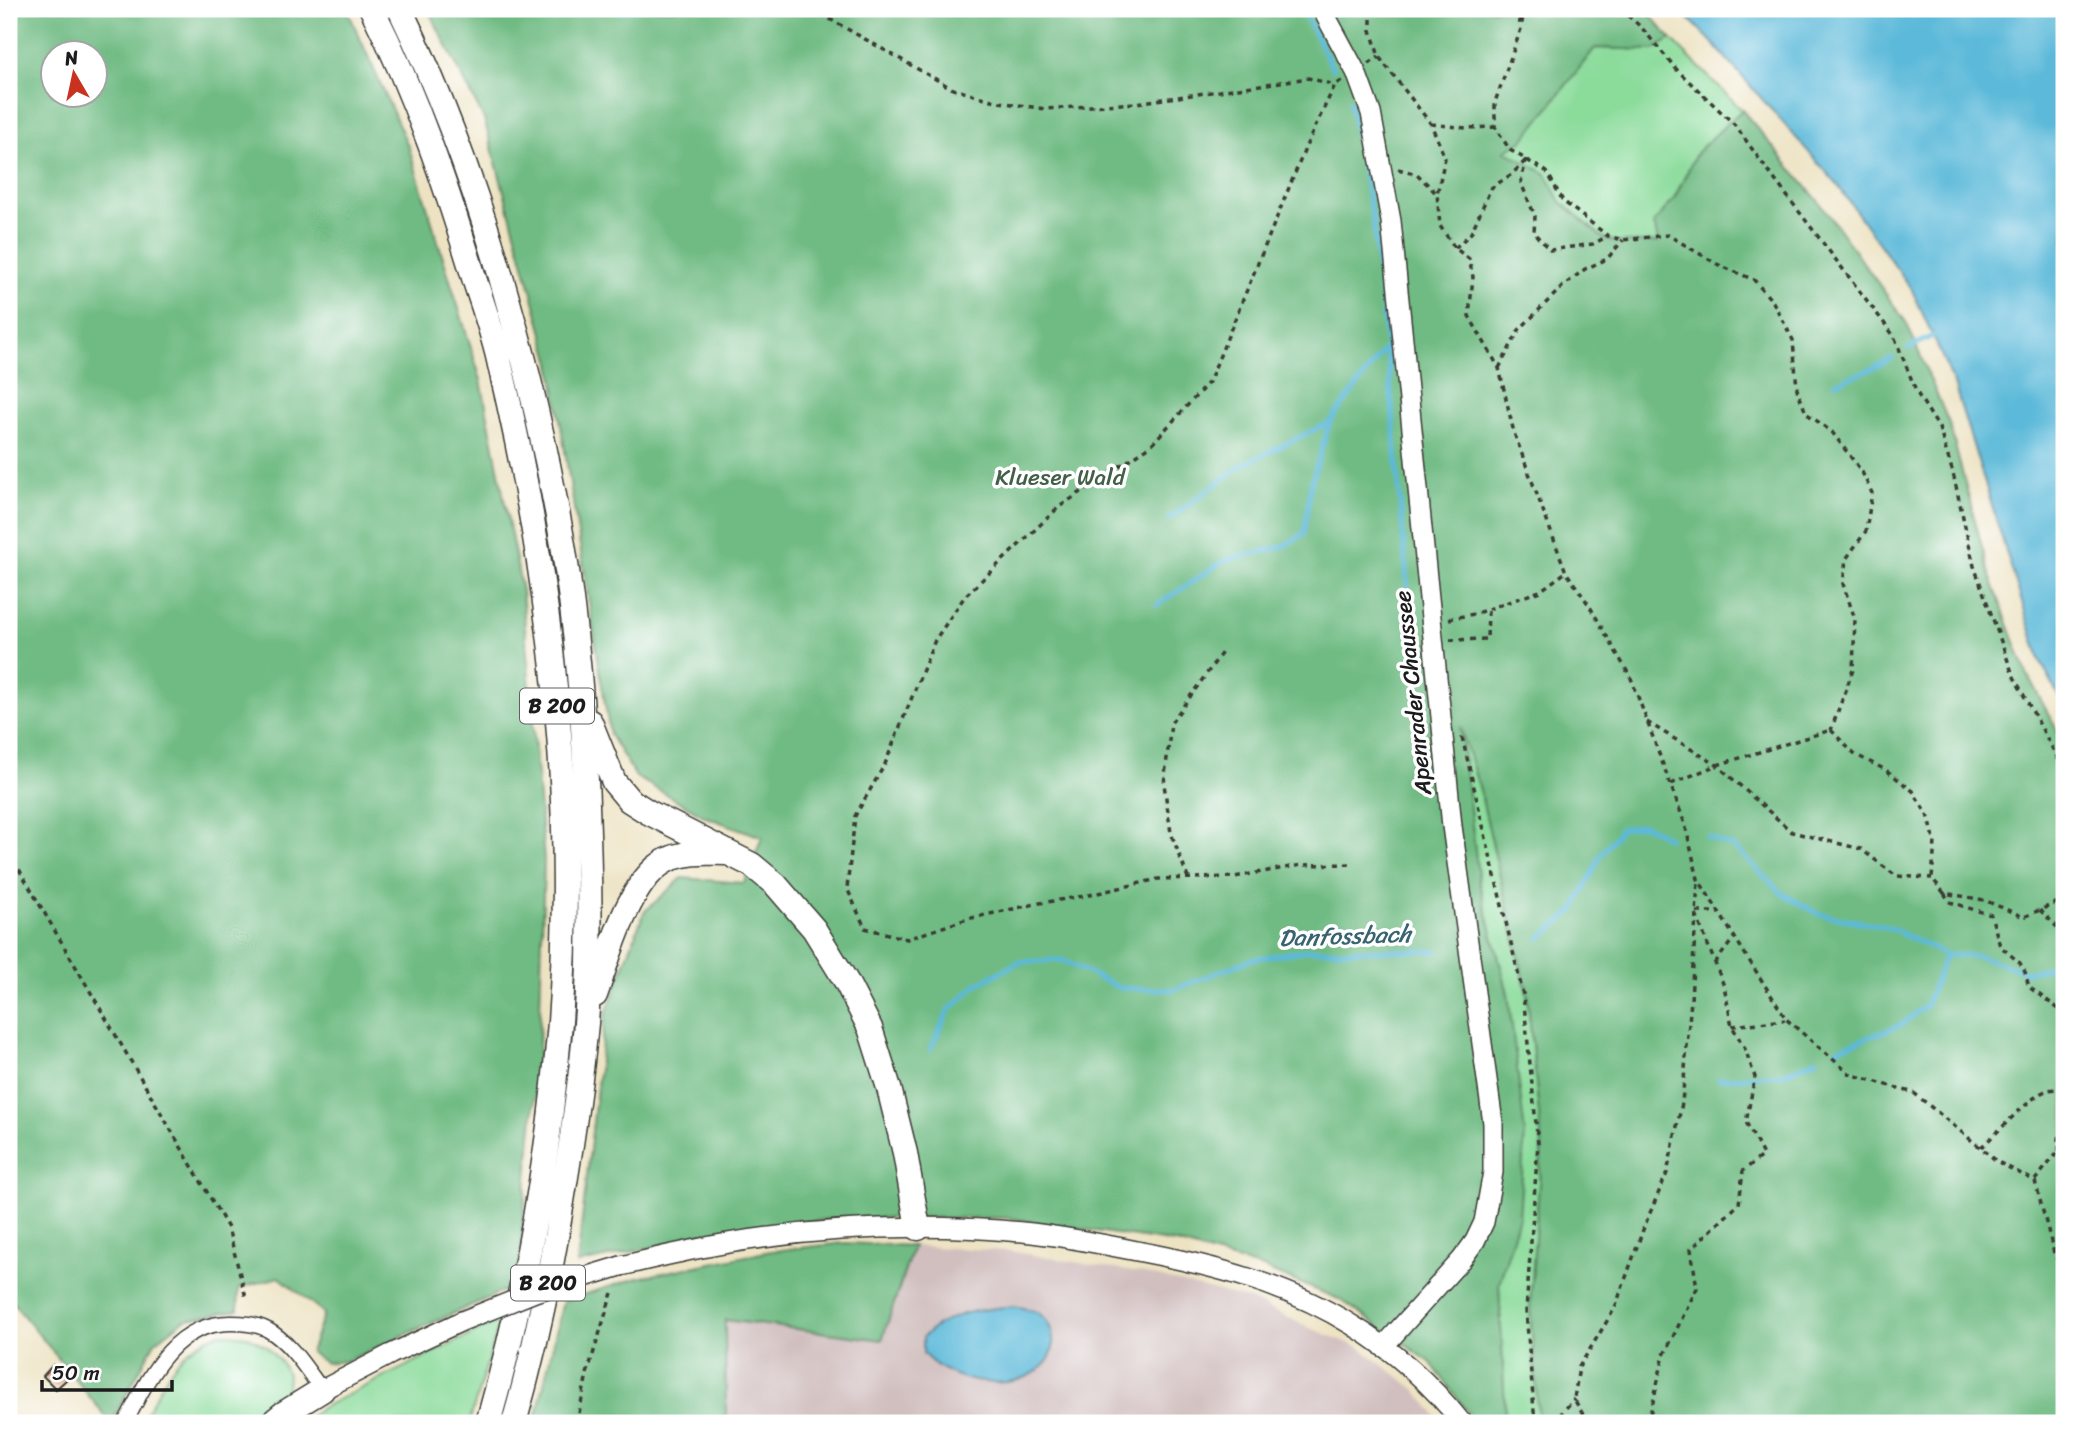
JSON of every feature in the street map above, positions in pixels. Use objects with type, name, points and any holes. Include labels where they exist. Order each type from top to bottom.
[{"type":"highway","name":"B 200","points":[[372,9],[434,150],[500,362],[534,528],[549,628],[556,699],[564,873],[559,1023],[547,1143],[530,1244],[507,1357],[488,1423]]},
{"type":"highway","name":"B 200","points":[[400,9],[456,142],[494,251],[524,358],[560,524],[581,699],[590,872],[586,1022],[572,1141],[555,1250],[530,1366],[514,1423]]},
{"type":"highway","points":[[581,699],[614,782],[629,800],[752,865],[776,885],[814,929],[846,981],[870,1028],[889,1088],[905,1153],[918,1228]]},
{"type":"highway","points":[[586,1022],[614,941],[635,892],[652,872],[670,858],[698,852],[732,853]]},
{"type":"highway","points":[[272,1423],[322,1390]]},
{"type":"street","name":"Apenrader Chaussee","points":[[1322,9],[1356,72],[1371,113],[1391,221],[1439,622],[1452,826],[1493,1124],[1493,1172],[1485,1222],[1462,1259],[1383,1347]]},
{"type":"street","points":[[125,1423],[154,1368],[178,1342],[199,1328],[222,1322],[245,1323],[268,1329],[291,1349],[322,1390],[462,1321],[535,1292],[621,1266],[699,1248],[762,1238],[918,1228],[982,1229],[1035,1234],[1175,1258],[1248,1277],[1311,1302],[1351,1324],[1420,1378],[1462,1423]]},
{"type":"path","points":[[812,9],[953,89],[999,102],[1045,109],[1136,103],[1308,78],[1335,85],[1307,144],[1209,382],[1150,446],[1059,507],[965,596],[935,640],[885,764],[855,816],[847,888],[865,928],[907,939],[967,919],[1158,879],[1234,877],[1302,865],[1352,864]]},
{"type":"path","points":[[1371,9],[1371,30],[1379,57],[1431,124],[1445,158],[1437,194],[1440,226],[1455,248],[1469,260],[1473,277],[1469,316],[1499,368],[1514,433],[1566,572],[1589,605],[1631,678],[1685,824],[1698,879],[1786,1019],[1850,1074],[1914,1093],[1998,1162],[2035,1181],[2054,1253],[2064,1274]]},
{"type":"path","points":[[1517,9],[1521,29]]},
{"type":"path","points":[[1524,9],[1521,29],[1495,102],[1495,127],[1510,150],[1547,172],[1563,201],[1608,236],[1623,240],[1668,235],[1717,264],[1754,280],[1773,302],[1793,340],[1797,389],[1806,413],[1832,432],[1862,472],[1872,493],[1866,531],[1846,559],[1843,584],[1855,619],[1853,670],[1831,730]]},
{"type":"path","points":[[1620,9],[1641,27],[1678,71],[1735,125],[1894,336],[1917,393],[1939,428],[1953,473],[1974,566],[2013,675],[2064,770]]},
{"type":"path","points":[[1365,56],[1369,63],[1379,57]]},
{"type":"path","points":[[1431,124],[1466,128],[1495,127]]},
{"type":"path","points":[[1526,159],[1521,183],[1535,215],[1534,233],[1550,250],[1593,244],[1608,236]]},
{"type":"path","points":[[1455,248],[1471,233],[1491,188],[1512,174],[1526,159]]},
{"type":"path","points":[[1398,181],[1396,168],[1417,174],[1437,194]]},
{"type":"path","points":[[1499,368],[1519,330],[1562,287],[1585,269],[1607,259],[1623,240]]},
{"type":"path","points":[[1439,622],[1488,610],[1540,591],[1566,572]]},
{"type":"path","points":[[1439,622],[1447,607]]},
{"type":"path","points":[[1439,622],[1450,640],[1487,639],[1488,610]]},
{"type":"path","points":[[1188,878],[1171,834],[1164,785],[1171,723],[1223,652]]},
{"type":"path","points":[[1647,722],[1717,765],[1792,832],[1861,849],[1896,877],[1932,878]]},
{"type":"path","points":[[1670,784],[1717,765],[1831,730]]},
{"type":"path","points":[[1831,730],[1854,754],[1886,770],[1913,791],[1929,818],[1936,842],[1932,878],[1950,902],[1991,915],[2000,946],[2020,963],[2029,988],[2063,1013],[2064,1044]]},
{"type":"path","points":[[1462,734],[1523,994],[1538,1144],[1526,1311],[1535,1423]]},
{"type":"path","points":[[9,852],[228,1228],[246,1298]]},
{"type":"path","points":[[1553,1423],[1574,1399],[1579,1367],[1615,1308],[1667,1173],[1682,1103],[1698,879]]},
{"type":"path","points":[[1944,893],[1984,900],[2024,917],[2059,902],[2064,895]]},
{"type":"path","points":[[2040,910],[2064,934]]},
{"type":"path","points":[[1695,912],[1718,912]]},
{"type":"path","points":[[1648,1423],[1664,1355],[1697,1288],[1690,1249],[1739,1204],[1743,1171],[1763,1155],[1746,1122],[1755,1077],[1745,1049],[1732,1026],[1724,986],[1695,912]]},
{"type":"path","points":[[1715,963],[1734,939]]},
{"type":"path","points":[[1732,1026],[1786,1019]]},
{"type":"path","points":[[1981,1147],[2046,1090],[2064,1088]]},
{"type":"path","points":[[2035,1181],[2062,1150],[2059,1138],[2064,1131]]},
{"type":"path","points":[[577,1423],[587,1374],[612,1293]]},
{"type":"path","points":[[1574,1399],[1588,1423]]},
{"type":"shaded area","points":[[913,1246],[1009,1251],[1146,1274],[1248,1299],[1359,1347],[1415,1389],[1442,1423],[675,1423],[726,1417],[725,1320],[882,1340]]},
{"type":"green space","points":[[9,9],[347,9],[409,148],[481,380],[522,591],[544,860],[539,1052],[517,1285],[346,1361],[326,1363],[310,1352],[324,1313],[279,1277],[239,1288],[238,1310],[184,1320],[155,1342],[111,1423],[9,1298]]},
{"type":"green space","name":"Klueser Wald","points":[[428,9],[1645,9],[1671,39],[1653,50],[1595,48],[1524,139],[1505,151],[1546,174],[1561,202],[1603,238],[1617,242],[1658,242],[1654,223],[1674,199],[1697,152],[1742,110],[1821,204],[1906,322],[1949,423],[1989,573],[2027,674],[2064,743],[2064,1423],[1539,1423],[1530,1308],[1542,1143],[1527,993],[1480,790],[1460,727],[1479,883],[1508,994],[1525,1133],[1519,1217],[1499,1284],[1505,1411],[1502,1423],[1476,1423],[1430,1362],[1341,1300],[1263,1268],[1176,1243],[1009,1218],[840,1218],[712,1234],[577,1264],[605,1016],[644,912],[682,878],[744,883],[762,837],[706,817],[636,777],[610,735],[551,363],[484,119]]},
{"type":"green space","points":[[1671,39],[1742,110],[1697,152],[1674,199],[1655,222],[1659,242],[1617,242],[1603,238],[1561,202],[1546,174],[1504,151],[1524,139],[1595,48],[1653,50]]},
{"type":"green space","points":[[1459,722],[1480,790],[1527,993],[1542,1143],[1530,1308],[1539,1423],[1502,1423],[1505,1411],[1499,1284],[1519,1217],[1508,994],[1479,883]]},
{"type":"green space","points":[[844,1243],[913,1246],[882,1340],[725,1320],[726,1417],[675,1423],[535,1423],[563,1301],[637,1278],[771,1251]]},
{"type":"green space","points":[[500,1320],[469,1423],[302,1423],[321,1408]]},
{"type":"green space","points":[[221,1333],[247,1336],[266,1346],[281,1362],[288,1375],[287,1387],[281,1399],[251,1423],[141,1423],[164,1381],[181,1358],[192,1348]]},
{"type":"water","points":[[1679,9],[2064,9],[2064,707],[2040,660],[1953,381],[1912,290],[1836,183],[1710,40]]},
{"type":"water","points":[[1014,1306],[1040,1314],[1049,1324],[1053,1337],[1050,1357],[1033,1373],[1018,1380],[983,1382],[949,1372],[934,1364],[923,1353],[923,1337],[944,1322],[965,1313]]},
{"type":"building","points":[[53,1365],[67,1379],[56,1389],[43,1376]]},
{"type":"waterway","points":[[611,9],[617,12],[634,9]]},
{"type":"waterway","points":[[1302,9],[1333,69]]},
{"type":"waterway","points":[[1350,102],[1373,220],[1387,347],[1411,628]]},
{"type":"waterway","points":[[1909,348],[1932,336]]},
{"type":"waterway","points":[[1157,605],[1225,560],[1282,547],[1304,534],[1311,483],[1330,422],[1386,347]]},
{"type":"waterway","points":[[1835,383],[1892,358]]},
{"type":"waterway","points":[[1169,519],[1239,467],[1330,422]]},
{"type":"waterway","name":"Danfossbach","points":[[1540,938],[1574,910],[1601,855],[1621,829],[1644,825],[1669,838]]},
{"type":"waterway","name":"Danfossbach","points":[[1707,837],[1734,847],[1783,894],[1819,914],[1891,928],[1946,955],[1979,956],[2025,972],[2064,965]]},
{"type":"waterway","name":"Danfossbach","points":[[930,1050],[949,1010],[976,985],[1019,962],[1062,960],[1120,988],[1172,990],[1252,959],[1308,950],[1437,951]]},
{"type":"waterway","points":[[1837,1049],[1901,1025],[1926,1005],[1946,955]]},
{"type":"waterway","points":[[1719,1079],[1783,1074],[1817,1059]]}]
